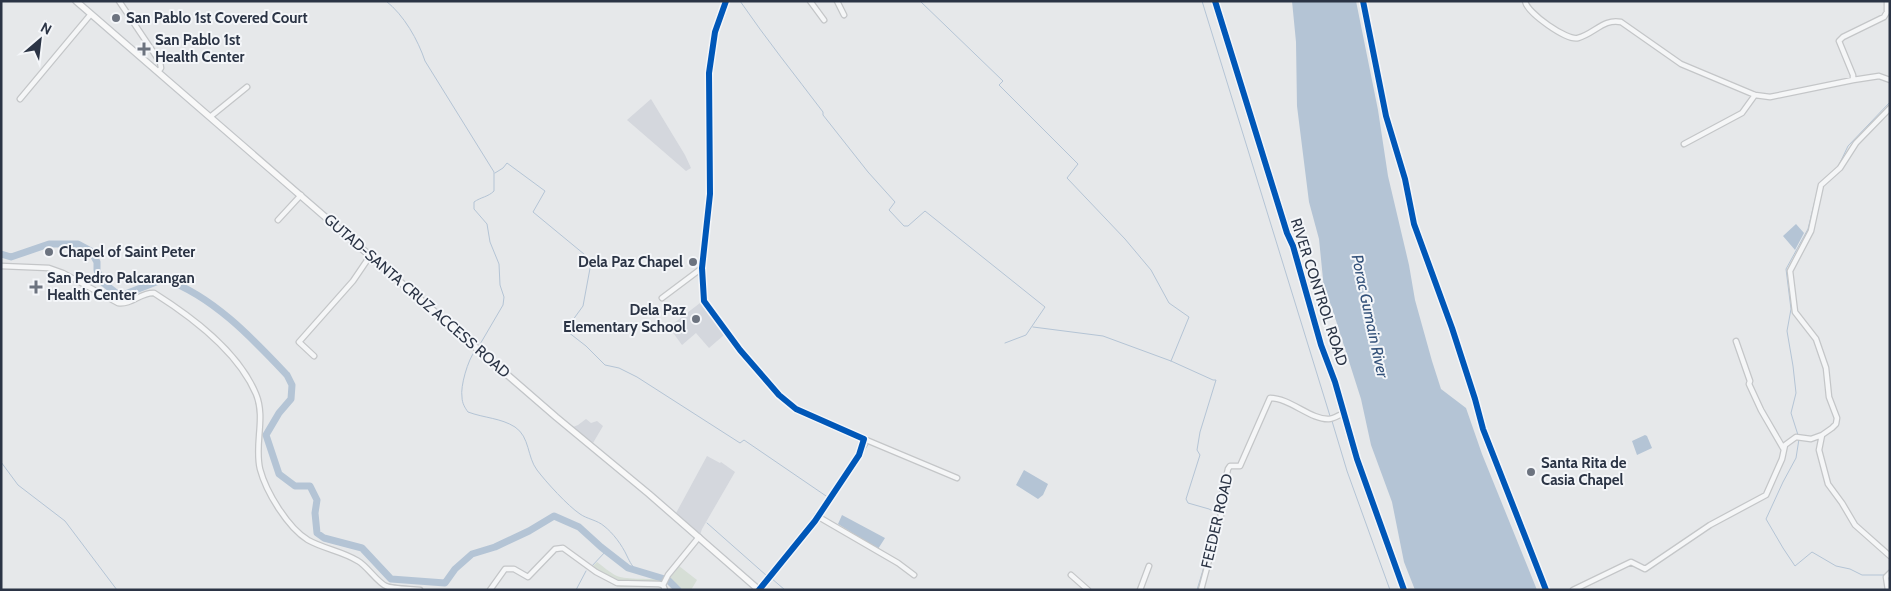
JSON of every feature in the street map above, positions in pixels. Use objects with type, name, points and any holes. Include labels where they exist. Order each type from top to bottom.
[{"type":"main road","name":"GUTAD-SANTA CRUZ ACCESS ROAD","points":[[76,1],[556,417],[759,590]]},
{"type":"street","points":[[119,1],[160,62],[161,68],[158,72]]},
{"type":"street","points":[[726,1],[715,32],[709,73],[710,194],[702,268],[704,301],[740,350],[779,395],[796,409],[957,478]]},
{"type":"street","points":[[810,1],[824,20]]},
{"type":"street","points":[[837,1],[844,15]]},
{"type":"street","name":"RIVER CONTROL ROAD","points":[[1215,1],[1287,234],[1294,246],[1321,345],[1335,382],[1357,459],[1404,590]]},
{"type":"street","points":[[1363,1],[1386,116],[1404,179],[1414,224],[1452,328],[1483,430],[1546,590]]},
{"type":"street","points":[[1525,1],[1529,9],[1543,21],[1572,38],[1577,39],[1611,20],[1621,22],[1681,64],[1755,95],[1770,97],[1879,76],[1890,80]]},
{"type":"street","points":[[1853,80],[1854,75],[1839,41],[1842,37],[1884,17],[1888,12],[1887,1]]},
{"type":"street","points":[[20,99],[90,14]]},
{"type":"street","points":[[210,117],[248,87]]},
{"type":"street","points":[[1684,144],[1742,113],[1755,95]]},
{"type":"street","points":[[1783,448],[1796,437],[1811,439],[1822,435],[1836,424],[1837,418],[1829,397],[1826,368],[1816,339],[1795,312],[1790,271],[1811,231],[1821,185],[1840,168],[1856,143],[1890,108]]},
{"type":"street","points":[[278,220],[301,195]]},
{"type":"street","points":[[314,356],[299,342],[353,281],[370,256]]},
{"type":"street","points":[[1,266],[49,268],[63,273],[113,301],[123,304],[147,292],[154,293],[209,334],[221,344],[246,374],[257,396],[260,408],[259,464],[275,504],[307,540],[359,561],[385,588],[420,590]]},
{"type":"street","points":[[662,298],[702,268]]},
{"type":"street","points":[[1573,590],[1631,562],[1645,569],[1710,525],[1766,495],[1782,459],[1783,448],[1761,410],[1736,341]]},
{"type":"street","name":"FEEDER ROAD","points":[[1201,590],[1221,515],[1218,508],[1228,470],[1230,466],[1240,466],[1270,398],[1291,404],[1322,418],[1330,419],[1344,414]]},
{"type":"street","points":[[1822,435],[1819,450],[1828,484],[1855,525],[1890,556]]},
{"type":"street","points":[[759,590],[818,516],[859,455],[864,439]]},
{"type":"street","points":[[818,516],[898,563],[914,575]]},
{"type":"street","points":[[490,590],[505,569],[514,569],[528,577],[560,547],[596,572],[617,583],[664,585],[668,574],[699,538]]},
{"type":"street","points":[[1140,590],[1149,566]]},
{"type":"street","points":[[1888,590],[1886,577],[1890,573]]},
{"type":"street","points":[[1071,575],[1088,590]]},
{"type":"shaded area","points":[[651,99],[685,155],[691,168],[686,171],[627,120]]},
{"type":"shaded area","name":"Dela Paz Elementary School","points":[[700,303],[724,335],[709,348],[696,333],[682,345],[669,327]]},
{"type":"shaded area","points":[[586,419],[591,423],[597,421],[603,426],[593,443],[573,427]]},
{"type":"shaded area","points":[[707,456],[721,462],[735,472],[700,535],[675,515]]},
{"type":"shaded area","points":[[597,562],[617,576],[664,580],[662,585],[616,586],[589,570]]},
{"type":"shaded area","points":[[679,566],[697,580],[691,590],[682,590],[670,578]]},
{"type":"water","name":"Porac Gumain River","points":[[1292,1],[1356,1],[1378,110],[1388,176],[1409,265],[1415,300],[1432,361],[1441,389],[1466,408],[1482,454],[1537,590],[1415,590],[1404,562],[1392,502],[1371,445],[1361,399],[1331,305],[1324,289],[1319,239],[1309,202],[1297,106],[1296,42]]},
{"type":"water","points":[[1796,224],[1804,233],[1795,250],[1783,236]]},
{"type":"water","points":[[1645,435],[1652,448],[1637,455],[1632,441]]},
{"type":"water","points":[[1024,470],[1048,484],[1043,495],[1038,499],[1016,485]]},
{"type":"water","points":[[842,515],[885,538],[878,549],[838,524]]},
{"type":"waterway","points":[[386,1],[399,13],[410,28],[425,61],[494,172],[494,191],[474,202],[474,209],[487,224],[490,242],[499,264],[500,285],[504,297],[503,305],[479,346]]},
{"type":"waterway","points":[[740,1],[823,112],[823,115],[868,172],[895,202],[889,210],[904,226],[908,226],[925,211],[1045,307],[1026,335],[1005,343]]},
{"type":"waterway","points":[[920,1],[1003,81],[999,85],[1078,164],[1067,178],[1125,239],[1151,270],[1169,303],[1189,317],[1171,361]]},
{"type":"waterway","points":[[1202,1],[1330,416]]},
{"type":"waterway","points":[[1798,435],[1791,413],[1796,393],[1787,331],[1791,309],[1786,269],[1808,229],[1819,184],[1838,167],[1848,146],[1890,102]]},
{"type":"waterway","points":[[495,173],[507,163],[545,191],[533,212],[590,259],[591,263],[583,306],[567,328],[568,332],[586,346],[605,365],[619,368],[637,377],[740,443],[744,440],[829,498]]},
{"type":"waterway","points":[[1,254],[11,257],[49,244],[78,244],[91,251],[97,262],[97,270],[101,281],[120,296],[164,279],[199,296],[231,320],[287,375],[292,385],[291,399],[279,413],[266,435],[279,474],[295,486],[310,486],[317,500],[315,513],[317,533],[324,538],[362,548],[391,579],[445,583],[455,569],[472,554],[495,547],[529,531],[554,516],[579,527],[628,568],[668,580],[678,590]]},
{"type":"waterway","points":[[1033,327],[1103,336],[1216,380],[1200,432],[1197,450],[1200,455],[1186,499],[1188,503],[1209,509],[1218,514]]},
{"type":"waterway","points":[[475,351],[467,366],[462,387],[463,401],[468,412],[504,422],[520,431],[534,465],[546,481],[575,510],[601,524],[611,532],[623,548],[631,564],[638,571]]},
{"type":"waterway","points":[[1332,421],[1347,471],[1390,590]]},
{"type":"waterway","points":[[1799,439],[1796,458],[1766,519],[1783,548],[1795,566],[1812,552],[1836,566],[1850,569],[1862,575],[1886,575]]},
{"type":"waterway","points":[[833,500],[869,443]]},
{"type":"waterway","points":[[1,462],[18,485],[65,521],[117,590]]},
{"type":"waterway","points":[[707,523],[767,576]]},
{"type":"waterway","points":[[1197,590],[1209,550]]},
{"type":"waterway","points":[[591,567],[606,551]]},
{"type":"waterway","points":[[768,576],[787,553]]},
{"type":"waterway","points":[[576,590],[586,571]]},
{"type":"waterway","points":[[771,578],[785,590]]},
{"type":"cycle path","points":[[726,1],[715,32],[709,73],[710,194],[702,268],[704,301],[740,350],[779,395],[796,409],[864,439],[859,455],[815,521],[759,590]]},
{"type":"cycle path","points":[[1215,1],[1287,233],[1293,246],[1321,345],[1335,382],[1357,459],[1404,590]]},
{"type":"cycle path","points":[[1363,1],[1386,116],[1405,179],[1414,224],[1452,328],[1483,429],[1546,590]]},
{"type":"place","name":"San Pablo 1st Covered Court","points":[[116,18]]},
{"type":"place","name":"San Pablo 1st Health Center","points":[[144,49]]},
{"type":"place","name":"Chapel of Saint Peter","points":[[49,252]]},
{"type":"place","name":"Dela Paz Chapel","points":[[693,262]]},
{"type":"place","name":"San Pedro Palcarangan Health Center","points":[[36,287]]},
{"type":"place","name":"Dela Paz Elementary School","points":[[696,319]]},
{"type":"place","name":"Santa Rita de Casia Chapel","points":[[1531,472]]}]
